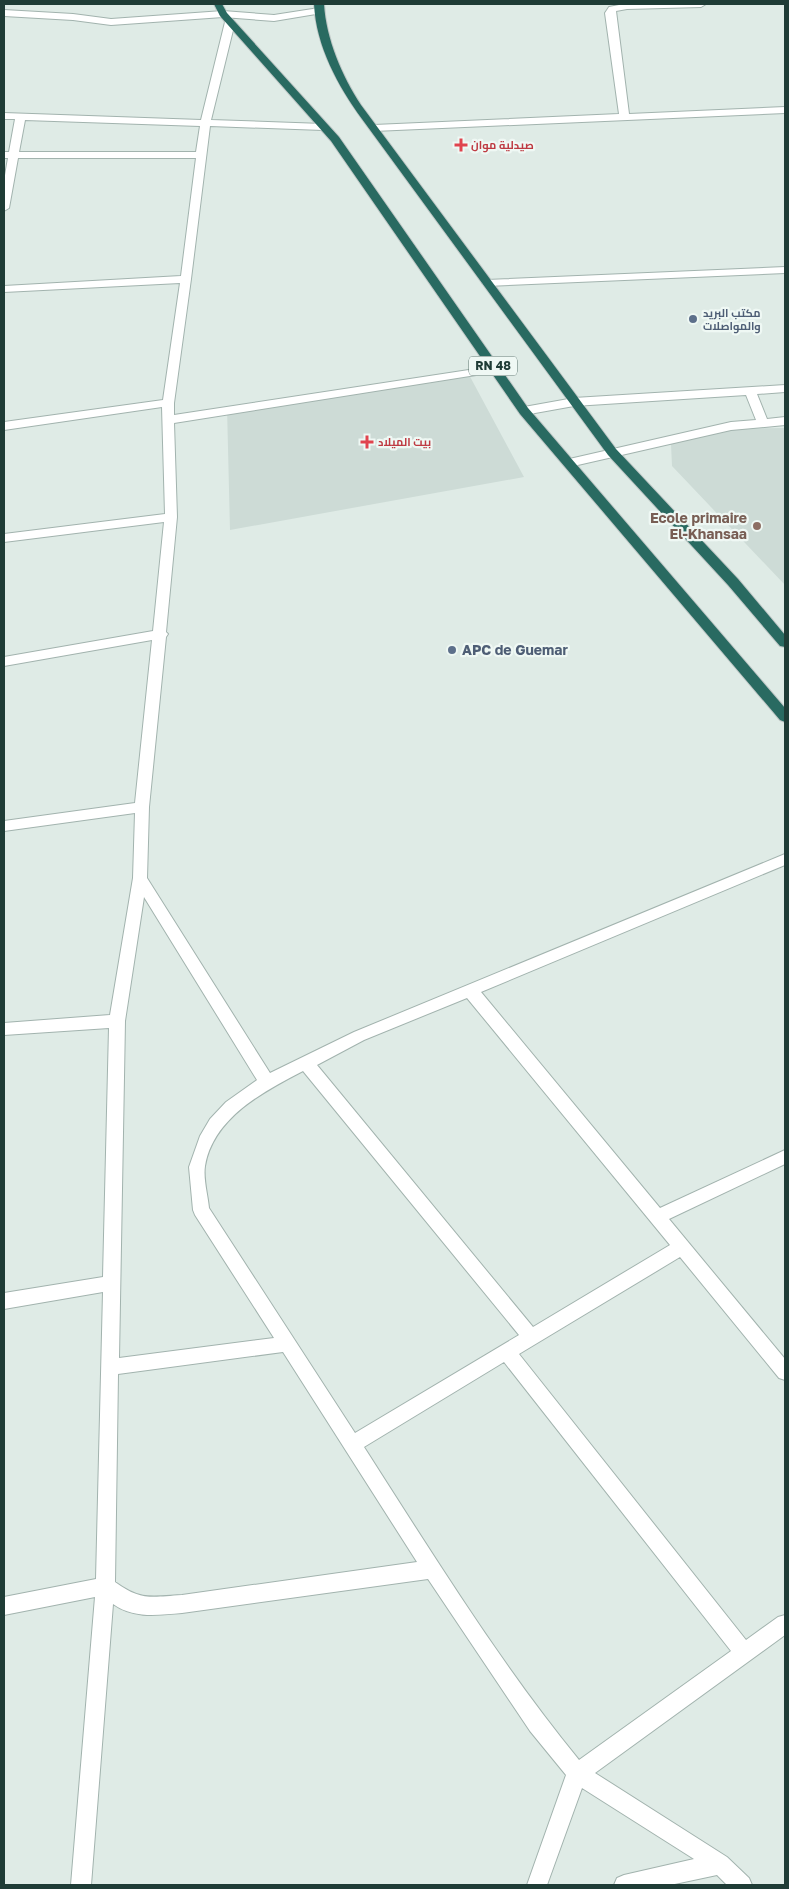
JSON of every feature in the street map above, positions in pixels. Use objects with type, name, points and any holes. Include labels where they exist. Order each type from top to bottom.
[{"type":"highway","name":"RN 48","points":[[319,7],[330,56],[338,75],[357,108],[374,128],[612,452],[733,582],[785,643]]},
{"type":"highway","name":"RN 48","points":[[224,13],[340,147],[524,411],[785,717]]},
{"type":"street","points":[[624,117],[610,13],[612,9],[627,6],[701,4]]},
{"type":"street","points":[[4,13],[73,17],[112,22],[224,13],[274,18],[319,7]]},
{"type":"street","points":[[81,1885],[106,1586],[116,1021],[140,878],[142,807],[161,634],[171,517],[168,404],[186,280],[205,123],[224,13]]},
{"type":"street","points":[[374,128],[785,110]]},
{"type":"street","points":[[4,116],[323,127]]},
{"type":"street","points":[[4,208],[8,155],[21,116]]},
{"type":"street","points":[[8,155],[202,156]]},
{"type":"street","points":[[487,282],[785,270]]},
{"type":"street","points":[[4,289],[186,280]]},
{"type":"street","points":[[168,420],[495,369]]},
{"type":"street","points":[[524,411],[574,402],[785,390]]},
{"type":"street","points":[[750,392],[763,423]]},
{"type":"street","points":[[4,426],[168,404]]},
{"type":"street","points":[[569,463],[731,426],[785,421]]},
{"type":"street","points":[[4,538],[171,517]]},
{"type":"street","points":[[4,661],[161,634]]},
{"type":"street","points":[[4,826],[142,807]]},
{"type":"street","points":[[742,1885],[720,1864],[577,1773],[537,1724],[432,1569],[201,1210],[197,1167],[206,1141],[216,1124],[232,1107],[267,1082],[359,1036],[785,859]]},
{"type":"street","points":[[140,878],[267,1082]]},
{"type":"street","points":[[470,990],[785,1372]]},
{"type":"street","points":[[4,1029],[116,1021]]},
{"type":"street","points":[[306,1063],[531,1337]]},
{"type":"street","points":[[658,1217],[785,1156]]},
{"type":"street","points":[[352,1444],[682,1246]]},
{"type":"street","points":[[4,1301],[111,1283]]},
{"type":"street","points":[[110,1367],[287,1344]]},
{"type":"street","points":[[507,1352],[745,1654]]},
{"type":"street","points":[[4,1606],[106,1586],[125,1601],[146,1607],[182,1604],[432,1569]]},
{"type":"street","points":[[537,1885],[577,1773],[785,1624]]},
{"type":"street","points":[[624,1885],[720,1864]]},
{"type":"shaded area","name":"بيت الميلاد","points":[[467,371],[524,477],[230,530],[227,407]]},
{"type":"shaded area","name":"Ecole primaire El-Khansaa","points":[[785,428],[785,585],[672,466],[671,444],[720,429]]},
{"type":"place","name":"صيدلية موان","points":[[461,145]]},
{"type":"place","name":"مكتب البريد والمواصلات","points":[[693,319]]},
{"type":"place","name":"بيت الميلاد","points":[[367,442]]},
{"type":"place","name":"Ecole primaire El-Khansaa","points":[[757,526]]},
{"type":"place","name":"APC de Guemar","points":[[452,650]]}]
